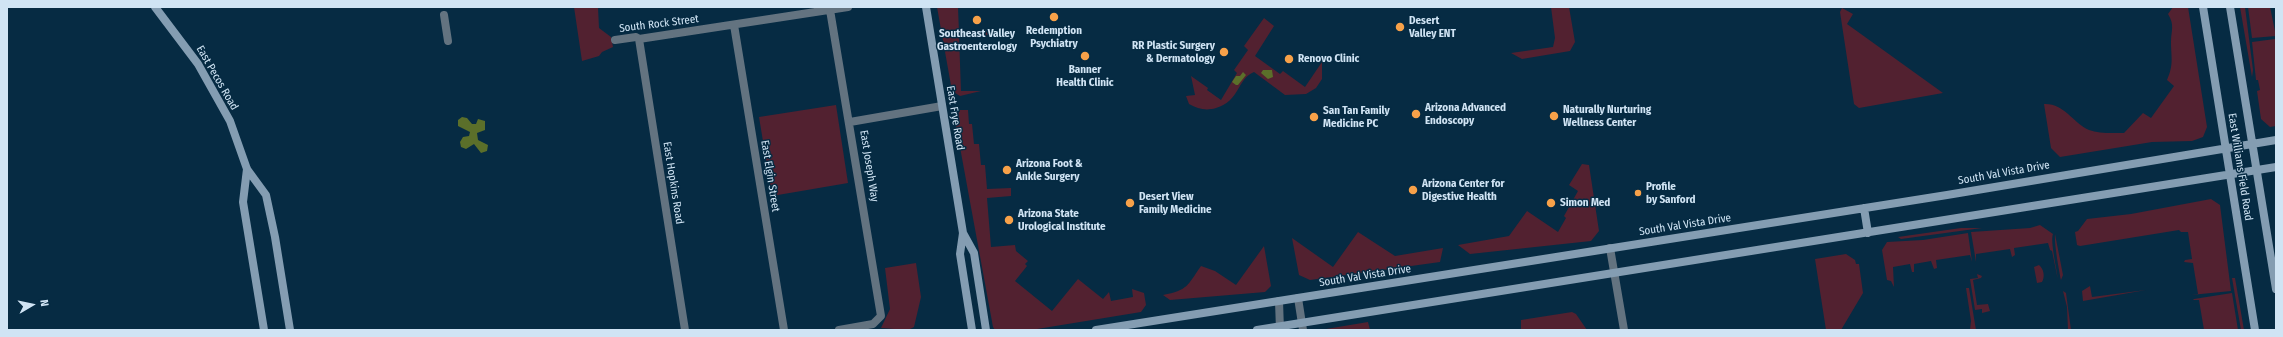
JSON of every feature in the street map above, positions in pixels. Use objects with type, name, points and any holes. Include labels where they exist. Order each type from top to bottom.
[{"type":"main road","name":"East Pecos Road","points":[[154,7],[198,64],[230,122],[247,169],[266,195],[275,237],[290,330]]},
{"type":"main road","name":"East Frye Road","points":[[926,7],[963,233],[960,254],[972,330]]},
{"type":"main road","name":"East Williams Field Road","points":[[2203,7],[2255,330]]},
{"type":"main road","name":"East Williams Field Road","points":[[2230,7],[2276,289]]},
{"type":"main road","name":"South Val Vista Drive","points":[[1096,330],[1864,208],[2276,140]]},
{"type":"main road","points":[[1257,330],[1302,326],[1614,272],[1868,233],[2276,167]]},
{"type":"main road","name":"East Pecos Road","points":[[247,169],[243,202],[264,330]]},
{"type":"main road","points":[[1864,208],[1868,233]]},
{"type":"main road","name":"East Frye Road","points":[[963,233],[974,253],[986,330]]},
{"type":"street","name":"South Rock Street","points":[[615,40],[636,37],[639,39],[848,7]]},
{"type":"street","name":"East Joseph Way","points":[[830,10],[850,122],[881,316],[873,324],[839,330]]},
{"type":"street","points":[[444,15],[448,41]]},
{"type":"street","name":"East Elgin Street","points":[[734,25],[784,330]]},
{"type":"street","name":"East Hopkins Road","points":[[639,39],[685,330]]},
{"type":"street","points":[[850,122],[942,106]]},
{"type":"street","points":[[1610,248],[1624,330]]},
{"type":"street","points":[[1298,298],[1302,326]]},
{"type":"street","points":[[1279,301],[1280,328]]},
{"type":"shaded area","points":[[574,7],[598,7],[599,28],[611,37],[613,47],[602,52],[599,56],[582,61]]},
{"type":"shaded area","points":[[937,7],[958,7],[959,33],[992,31],[993,35],[959,36],[961,91],[981,91],[960,96],[952,91]]},
{"type":"shaded area","points":[[1551,7],[1569,7],[1575,42],[1570,51],[1522,59],[1511,53],[1553,47],[1555,38]]},
{"type":"shaded area","points":[[2173,7],[2188,7],[2207,127],[2203,137],[2192,141],[2152,142],[2060,157],[2051,148],[2044,104],[2063,110],[2083,127],[2097,132],[2124,133],[2143,113],[2151,118],[2174,86],[2167,80],[2172,57],[2172,28],[2168,14]]},
{"type":"shaded area","points":[[2240,7],[2245,7],[2253,70],[2252,77]]},
{"type":"shaded area","points":[[2248,7],[2270,7],[2276,36],[2252,38]]},
{"type":"shaded area","points":[[1842,8],[1853,14],[1847,24],[1943,93],[1859,108],[1854,104],[1840,12]]},
{"type":"shaded area","points":[[1264,18],[1274,26],[1255,56],[1280,74],[1283,71],[1305,87],[1322,62],[1322,79],[1316,88],[1306,94],[1285,95],[1254,72],[1248,75],[1230,100],[1224,105],[1212,109],[1205,109],[1189,104],[1186,96],[1195,95],[1191,76],[1208,88],[1207,90],[1221,100],[1237,73],[1234,70],[1248,50],[1244,46]]},
{"type":"shaded area","points":[[2275,39],[2276,126],[2270,127],[2261,119],[2257,91],[2260,90],[2258,80],[2256,80],[2252,42]]},
{"type":"shaded area","points":[[1263,70],[1272,70],[1273,77],[1268,79],[1261,73]]},
{"type":"shaded area","points":[[1243,72],[1246,75],[1238,85],[1232,82],[1236,76],[1240,76]]},
{"type":"shaded area","points":[[836,105],[848,183],[772,196],[759,117]]},
{"type":"shaded area","points":[[960,110],[968,110],[969,124],[972,124],[974,144],[979,144],[981,165],[985,165],[987,189],[1011,188],[1011,196],[987,198],[991,247],[1015,245],[1016,251],[1028,261],[1025,264],[1027,266],[1015,281],[1052,311],[1078,279],[1103,299],[1109,292],[1111,301],[1133,297],[1132,289],[1144,293],[1146,305],[1141,312],[1031,330],[995,330],[993,327],[955,120]]},
{"type":"shaded area","points":[[462,117],[467,118],[472,124],[476,124],[478,119],[485,121],[485,130],[477,133],[478,140],[488,145],[487,151],[481,153],[474,144],[466,149],[461,147],[460,142],[463,137],[469,136],[470,132],[458,126],[458,120]]},
{"type":"shaded area","points":[[1582,164],[1589,165],[1599,231],[1591,241],[1470,254],[1458,245],[1509,236],[1527,211],[1558,232],[1566,218],[1564,216],[1578,191],[1569,185]]},
{"type":"shaded area","points":[[2211,199],[2220,205],[2231,291],[2191,295],[2198,294],[2193,263],[2184,262],[2185,260],[2192,259],[2188,232],[2181,232],[2179,230],[2080,246],[2077,245],[2075,232],[2078,231],[2087,219],[2131,214]]},
{"type":"shaded area","points":[[2040,225],[2053,234],[2053,249],[2058,280],[2052,251],[2050,250],[2048,243],[2014,248],[2015,255],[2012,257],[2010,249],[1976,254],[1976,262],[1971,232],[2030,228]]},
{"type":"shaded area","points":[[1961,228],[1982,228],[1901,239],[1898,237]]},
{"type":"shaded area","points":[[1358,232],[1395,256],[1443,248],[1440,262],[1310,280],[1299,275],[1292,238],[1333,267]]},
{"type":"shaded area","points":[[1968,233],[1972,262],[1970,255],[1936,260],[1937,268],[1934,269],[1931,261],[1914,264],[1914,272],[1912,272],[1910,264],[1893,267],[1894,287],[1891,281],[1887,280],[1882,250],[1887,242],[1923,240]]},
{"type":"shaded area","points":[[2055,234],[2063,275],[2061,280],[2056,250]]},
{"type":"shaded area","points":[[1264,246],[1271,286],[1265,292],[1170,300],[1163,295],[1178,291],[1186,286],[1201,266],[1215,271],[1236,285]]},
{"type":"shaded area","points":[[1846,254],[1855,260],[1856,264],[1859,264],[1863,293],[1841,330],[1826,330],[1815,259]]},
{"type":"shaded area","points":[[916,263],[921,297],[914,327],[908,330],[881,328],[890,309],[885,268]]},
{"type":"shaded area","points":[[2039,265],[2044,273],[2044,278],[2042,282],[2037,283],[2034,267]]},
{"type":"shaded area","points":[[1977,274],[1982,276],[1981,278],[1973,280],[1977,305],[1988,304],[1990,311],[1982,313],[1982,309],[1975,310],[1970,279],[1978,278]]},
{"type":"shaded area","points":[[2232,278],[2235,278],[2244,330],[2241,330]]},
{"type":"shaded area","points":[[2090,286],[2092,297],[2146,290],[2083,301],[2082,291]]},
{"type":"shaded area","points":[[1966,288],[1969,288],[1976,330],[1970,330],[1971,321]]},
{"type":"shaded area","points":[[2063,291],[2066,293],[2071,330],[2068,330],[2067,307]]},
{"type":"shaded area","points":[[2232,293],[2238,330],[2204,330],[2199,300],[2193,300]]},
{"type":"shaded area","points":[[1572,312],[1576,314],[1587,330],[1521,330],[1521,320]]},
{"type":"shaded area","points":[[1368,322],[1370,330],[1320,330]]},
{"type":"place","name":"Redemption Psychiatry","points":[[1054,17]]},
{"type":"place","name":"Southeast Valley Gastroenterology","points":[[977,20]]},
{"type":"place","name":"Desert Valley ENT","points":[[1400,27]]},
{"type":"place","name":"RR Plastic Surgery & Dermatology","points":[[1224,52]]},
{"type":"place","name":"Banner Health Clinic","points":[[1085,56]]},
{"type":"place","name":"Renovo Clinic","points":[[1289,59]]},
{"type":"place","name":"Arizona Advanced Endoscopy","points":[[1416,114]]},
{"type":"place","name":"Naturally Nurturing Wellness Center","points":[[1554,116]]},
{"type":"place","name":"San Tan Family Medicine PC","points":[[1314,117]]},
{"type":"place","name":"Arizona Foot & Ankle Surgery","points":[[1007,170]]},
{"type":"place","name":"Arizona Center for Digestive Health","points":[[1413,190]]},
{"type":"place","name":"Profile by Sanford","points":[[1638,193]]},
{"type":"place","name":"Desert View Family Medicine","points":[[1130,203]]},
{"type":"place","name":"Simon Med","points":[[1551,203]]},
{"type":"place","name":"Arizona State Urological Institute","points":[[1009,220]]}]
